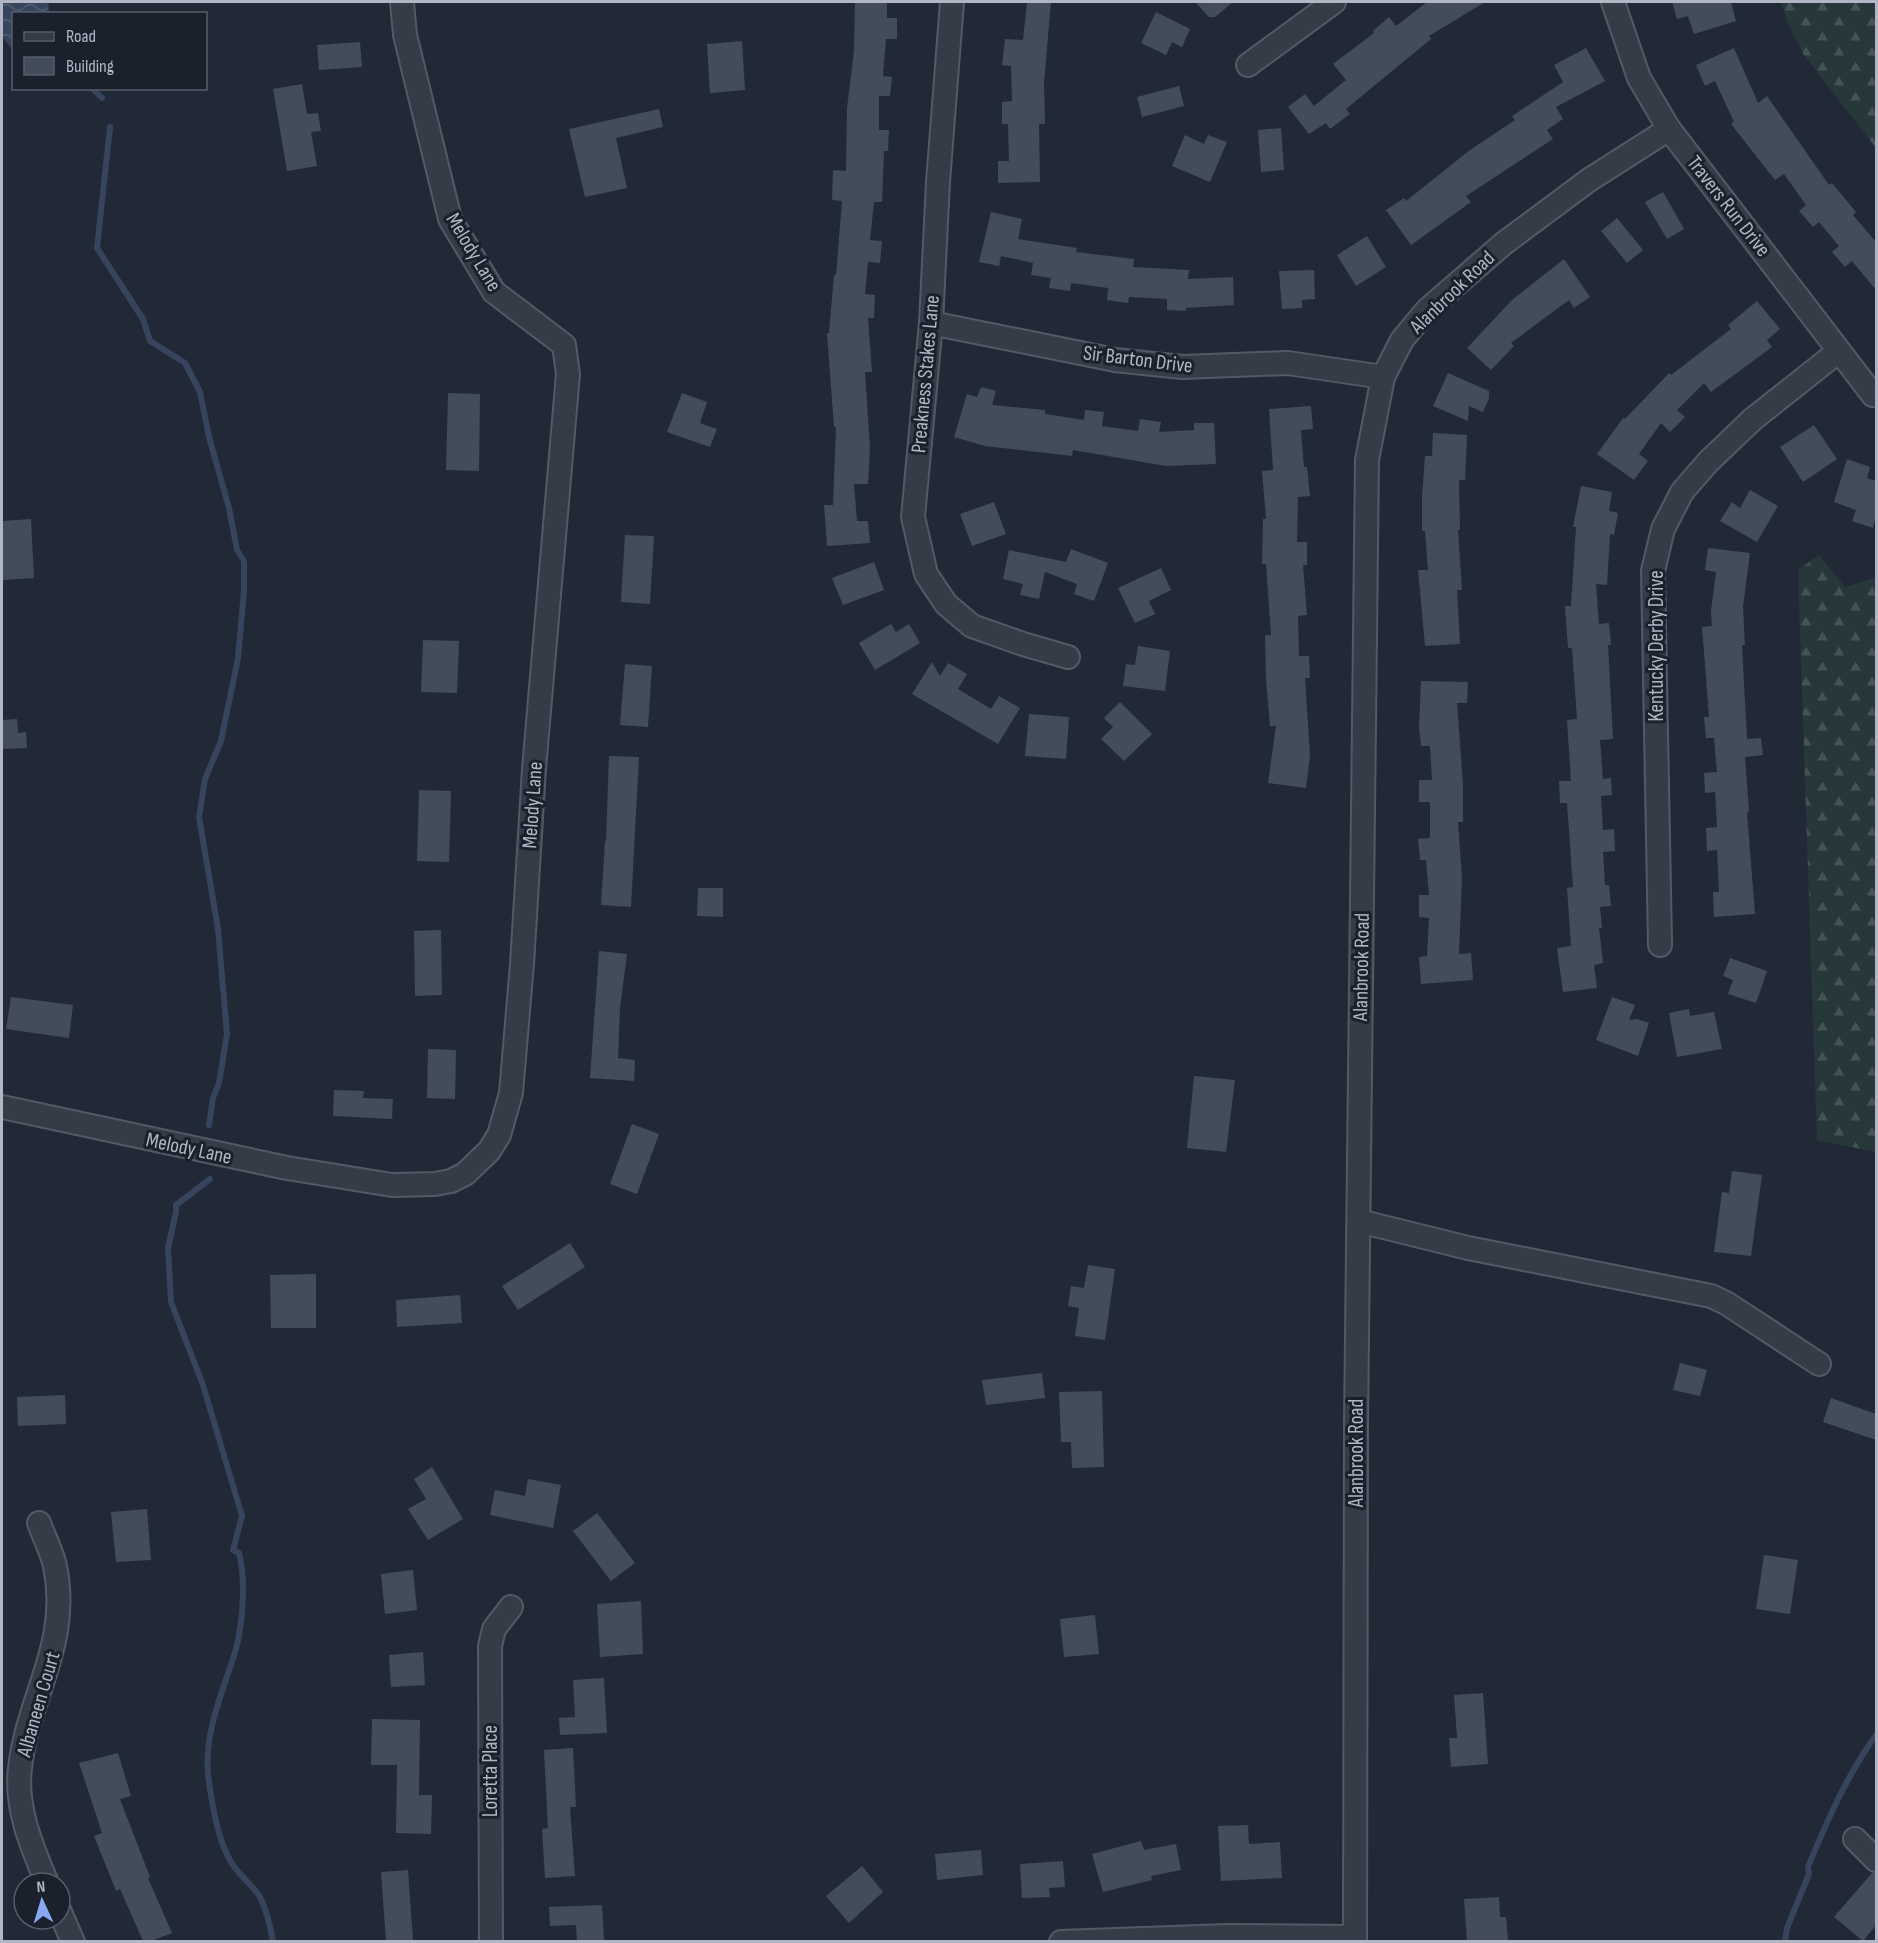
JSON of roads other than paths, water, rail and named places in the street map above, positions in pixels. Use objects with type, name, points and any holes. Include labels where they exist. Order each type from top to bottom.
[{"type":"street","name":"Melody Lane","points":[[2,1107],[287,1168],[392,1185],[435,1184],[465,1174],[489,1151],[499,1135],[510,1093],[522,964],[534,769],[568,374],[564,345],[494,292],[450,219],[405,35],[402,2]]},
{"type":"street","name":"Preakness Stakes Lane","points":[[951,2],[931,323],[913,517],[926,574],[946,604],[972,626],[1068,657]]},
{"type":"street","points":[[1248,64],[1335,2]]},
{"type":"street","name":"Travers Run Drive","points":[[1613,2],[1639,78],[1669,129],[1873,395]]},
{"type":"street","name":"Alanbrook Road","points":[[1355,1939],[1359,1221],[1367,460],[1383,377],[1402,340],[1427,310],[1495,251],[1589,180],[1669,129]]},
{"type":"street","name":"Sir Barton Drive","points":[[931,323],[1115,360],[1182,368],[1288,363],[1383,377]]},
{"type":"street","name":"Kentucky Derby Drive","points":[[1660,945],[1653,571],[1663,529],[1682,492],[1708,462],[1753,419],[1839,351]]},
{"type":"street","points":[[1359,1221],[1468,1248],[1711,1296],[1726,1302],[1819,1364]]},
{"type":"street","name":"Albaneen Court","points":[[39,1523],[54,1565],[58,1609],[57,1631],[27,1733],[11,1768],[20,1784],[24,1820],[42,1871]]},
{"type":"street","name":"Loretta Place","points":[[491,1941],[490,1646],[494,1629],[511,1607]]},
{"type":"street","points":[[1855,1839],[1876,1860]]},
{"type":"street","points":[[1061,1941],[1227,1936],[1355,1939]]},
{"type":"water","points":[[2,2],[48,2],[49,12],[12,12],[12,49],[2,37]]},
{"type":"waterway","points":[[94,90],[102,98]]},
{"type":"waterway","points":[[110,127],[97,248],[143,319],[150,341],[185,363],[200,392],[237,550],[244,561],[244,591],[238,658],[221,741],[205,779],[199,817],[218,929],[227,1034],[209,1125]]},
{"type":"waterway","points":[[210,1179],[176,1205],[168,1248],[171,1302],[203,1385],[242,1516],[233,1550],[239,1553],[241,1564],[243,1601],[240,1626],[236,1649],[212,1726],[208,1774],[222,1843],[234,1866],[261,1898],[273,1942]]},
{"type":"waterway","points":[[1785,1942],[1787,1928],[1809,1874],[1808,1867],[1838,1799],[1876,1735]]}]
